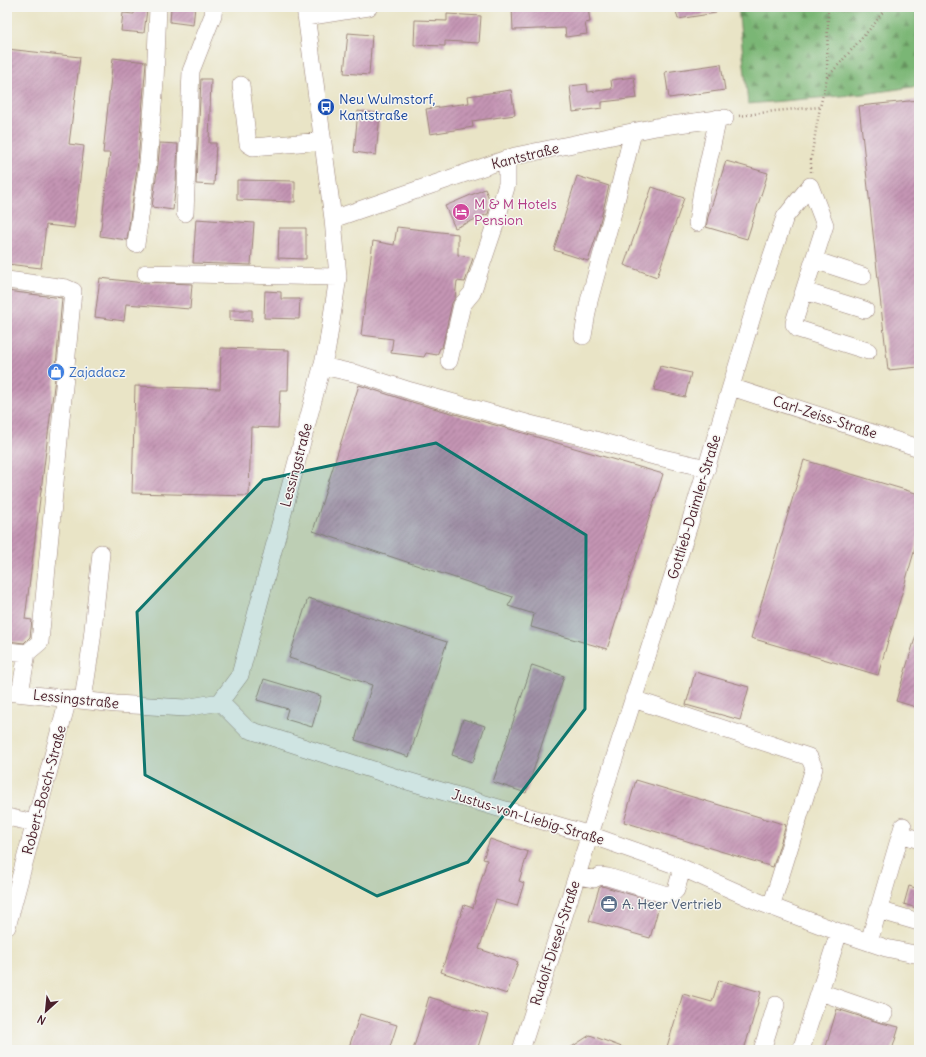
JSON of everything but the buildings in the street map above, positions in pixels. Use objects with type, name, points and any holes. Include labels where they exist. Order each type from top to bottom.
[{"type":"street","points":[[136,244],[148,163],[158,7]]},
{"type":"street","points":[[185,213],[191,71],[213,15],[214,7]]},
{"type":"street","points":[[305,12],[369,7]]},
{"type":"street","name":"Lessingstraße","points":[[13,693],[116,704],[185,708],[220,702],[240,675],[327,348],[338,277],[332,219],[305,12]]},
{"type":"street","points":[[241,85],[248,144],[253,147],[322,141]]},
{"type":"street","points":[[697,223],[702,190],[721,118]]},
{"type":"street","name":"Kantstraße","points":[[332,219],[507,158],[656,127],[721,118]]},
{"type":"street","points":[[583,336],[589,301],[616,205],[633,132]]},
{"type":"street","points":[[449,361],[462,305],[472,293],[507,184],[507,158]]},
{"type":"street","points":[[810,186],[825,225],[794,324],[798,329],[868,351]]},
{"type":"street","name":"Gottlieb-Daimler-Straße","points":[[590,835],[707,468],[761,287],[785,217],[810,186]]},
{"type":"street","points":[[814,260],[863,276]]},
{"type":"street","points":[[146,273],[338,277]]},
{"type":"street","points":[[7,280],[66,288],[73,291],[40,642],[27,653],[13,693]]},
{"type":"street","points":[[804,291],[865,310]]},
{"type":"street","points":[[322,366],[358,374],[411,391],[530,424],[707,468]]},
{"type":"street","name":"Carl-Zeiss-Straße","points":[[732,387],[919,448]]},
{"type":"street","name":"Robert-Bosch-Straße","points":[[7,927],[35,823],[76,700],[92,638],[101,553]]},
{"type":"street","points":[[7,651],[27,653]]},
{"type":"street","points":[[633,699],[809,757],[814,768],[771,907]]},
{"type":"street","name":"Justus-von-Liebig-Straße","points":[[220,702],[247,729],[401,779],[590,835],[682,868],[771,907],[886,948]]},
{"type":"street","points":[[7,818],[35,823]]},
{"type":"street","points":[[869,942],[902,830],[919,840]]},
{"type":"street","name":"Rudolf-Diesel-Straße","points":[[521,1050],[590,835]]},
{"type":"street","points":[[577,876],[594,879],[600,876],[608,877],[664,894],[672,894],[676,890],[682,868]]},
{"type":"street","points":[[878,910],[919,922]]},
{"type":"street","points":[[802,1050],[839,932]]},
{"type":"street","points":[[886,948],[919,955]]},
{"type":"street","points":[[886,948],[919,963]]},
{"type":"street","points":[[820,992],[884,1014]]},
{"type":"street","points":[[762,1050],[776,1005]]},
{"type":"path","points":[[810,186],[811,158],[827,78],[828,7]]},
{"type":"path","points":[[827,78],[886,7]]},
{"type":"path","points":[[721,118],[820,107]]},
{"type":"highlighted area","points":[[436,443],[586,535],[585,709],[468,862],[377,896],[145,775],[137,612],[263,480]]},
{"type":"green space","points":[[738,7],[919,7],[919,86],[864,94],[748,104]]},
{"type":"place","name":"Neu Wulmstorf, Kantstraße","points":[[326,107]]},
{"type":"place","name":"M & M Hotels Pension","points":[[461,212]]},
{"type":"place","name":"Zajadacz","points":[[56,372]]},
{"type":"place","name":"A. Heer Vertrieb","points":[[609,904]]}]
